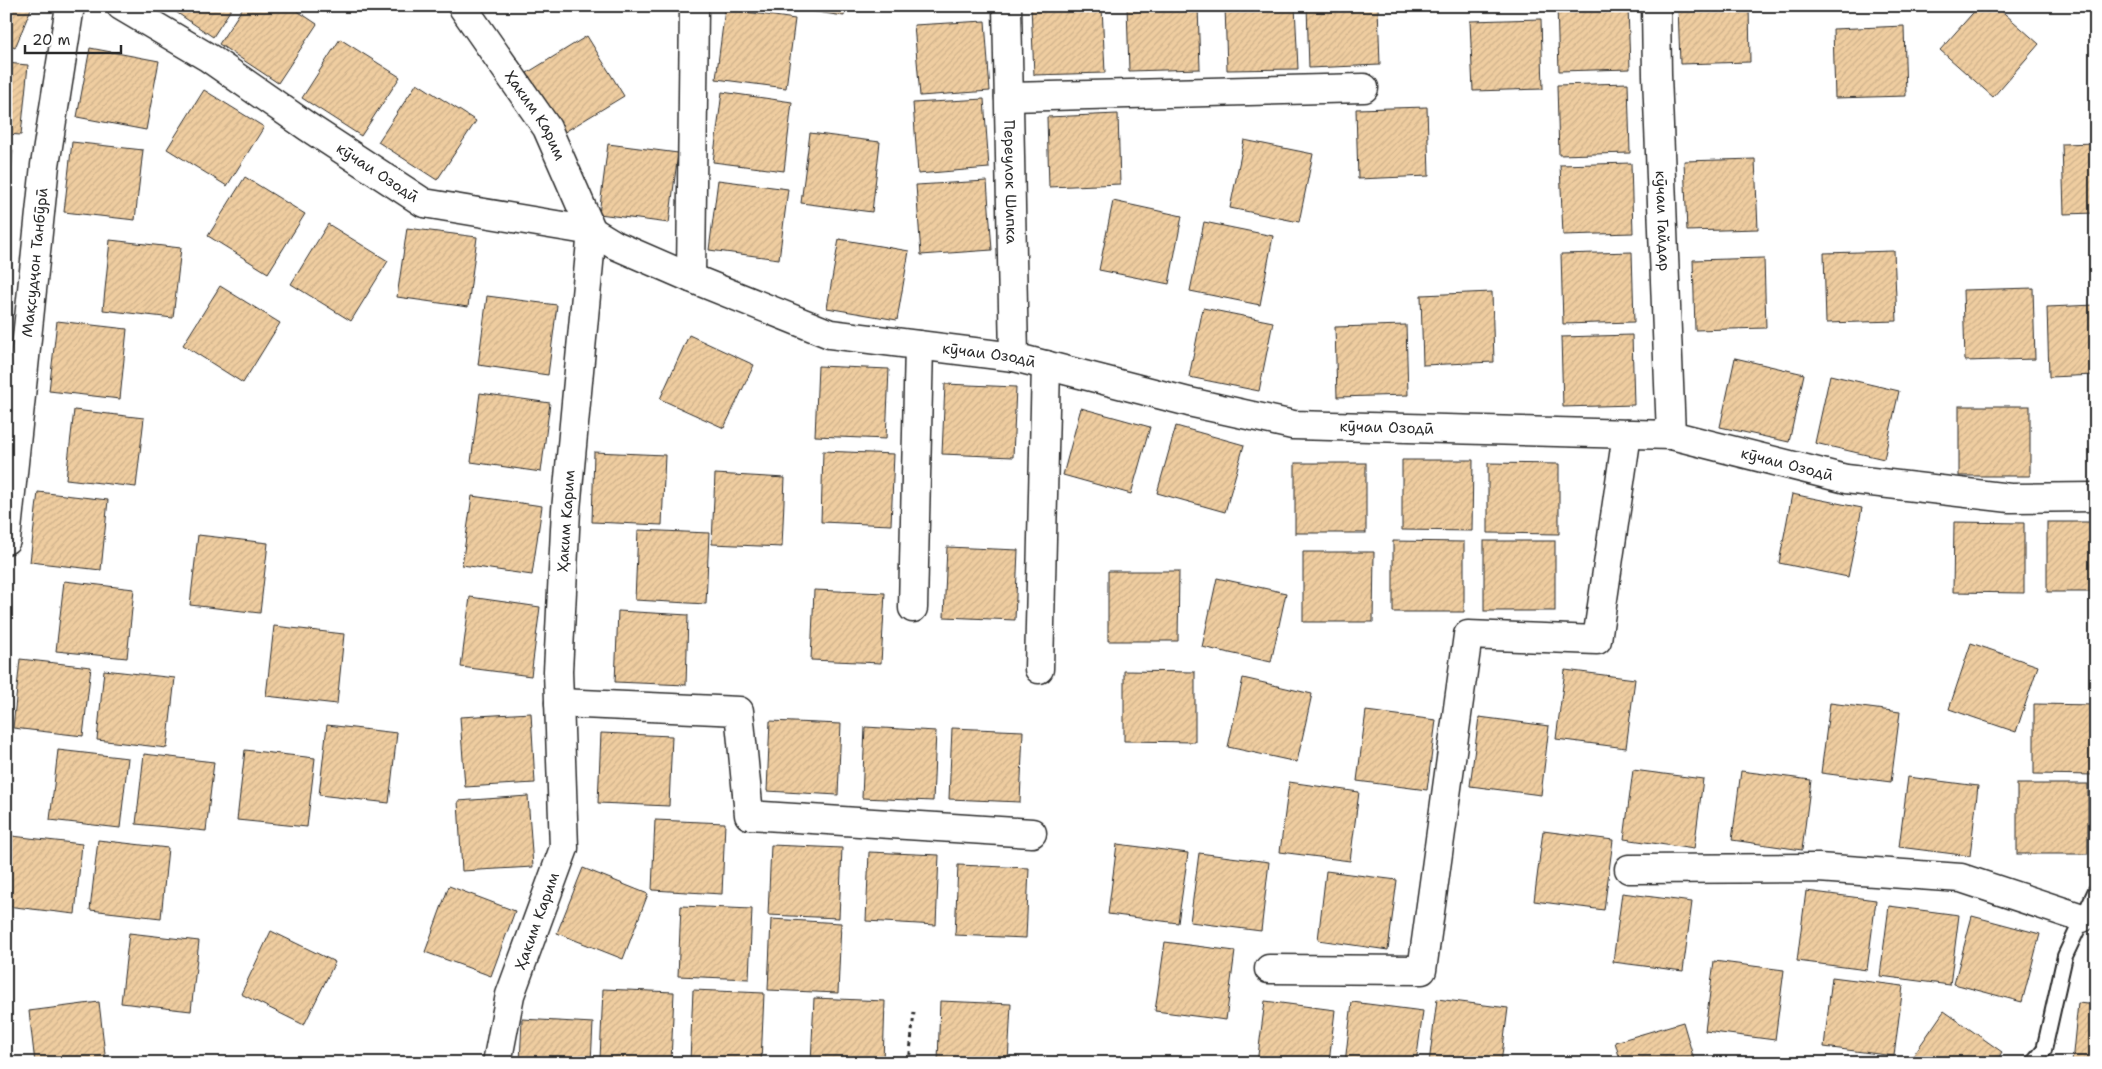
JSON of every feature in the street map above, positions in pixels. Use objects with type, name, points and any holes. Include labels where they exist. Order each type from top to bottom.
[{"type":"street","name":"Мақсудҷон Танбӯрӣ","points":[[6,539],[45,165],[70,6]]},
{"type":"street","name":"кӯчаи Озодӣ","points":[[121,6],[209,58],[308,127],[424,203],[592,231],[615,245],[691,278],[830,334],[1014,357],[1189,402],[1293,425],[1671,435],[1846,479],[2010,498],[2096,497]]},
{"type":"street","name":"Ҳаким Карим","points":[[462,6],[547,128],[592,231],[566,510],[558,672],[564,848],[510,995],[497,1063]]},
{"type":"street","points":[[691,278],[694,6]]},
{"type":"street","name":"Переулок Шипка","points":[[1007,6],[1014,357]]},
{"type":"street","name":"кӯчаи Гайдар","points":[[1656,6],[1671,435]]},
{"type":"street","points":[[1009,97],[1364,88]]},
{"type":"street","points":[[913,608],[919,345]]},
{"type":"street","points":[[1039,669],[1046,365]]},
{"type":"street","points":[[1269,969],[1422,970],[1468,635],[1598,640],[1627,434]]},
{"type":"street","points":[[559,703],[739,711],[749,815],[1032,833]]},
{"type":"street","points":[[1629,868],[1818,868],[1961,878],[2082,918]]},
{"type":"lane","points":[[2033,1063],[2044,1050],[2065,956],[2096,890]]},
{"type":"path","points":[[909,1063],[914,1012]]},
{"type":"building","points":[[6,6],[32,6],[15,48],[6,44]]},
{"type":"building","points":[[167,6],[233,6],[213,37]]},
{"type":"building","points":[[244,6],[290,6],[317,24],[278,83],[219,44]]},
{"type":"building","points":[[774,6],[845,6],[844,16]]},
{"type":"building","points":[[1031,6],[1102,6],[1105,73],[1034,75]]},
{"type":"building","points":[[1127,6],[1198,6],[1200,69],[1129,71]]},
{"type":"building","points":[[1225,6],[1295,6],[1298,69],[1227,70]]},
{"type":"building","points":[[1307,6],[1378,6],[1380,65],[1309,68]]},
{"type":"building","points":[[1557,6],[1628,6],[1630,69],[1559,71]]},
{"type":"building","points":[[1678,6],[1749,6],[1750,62],[1680,64]]},
{"type":"building","points":[[1979,6],[1996,6],[2039,44],[1993,97],[1940,50]]},
{"type":"building","points":[[725,9],[795,19],[786,88],[716,79]]},
{"type":"building","points":[[1541,19],[1543,89],[1473,91],[1470,21]]},
{"type":"building","points":[[985,21],[990,91],[920,96],[914,25]]},
{"type":"building","points":[[1904,26],[1906,96],[1835,98],[1833,29]]},
{"type":"building","points":[[587,36],[624,96],[563,133],[527,73]]},
{"type":"building","points":[[340,39],[400,77],[361,136],[302,98]]},
{"type":"building","points":[[90,48],[159,61],[146,130],[77,117]]},
{"type":"building","points":[[6,63],[28,65],[21,135],[6,134]]},
{"type":"building","points":[[417,83],[476,121],[437,180],[378,142]]},
{"type":"building","points":[[1628,83],[1630,153],[1559,155],[1557,85]]},
{"type":"building","points":[[204,90],[264,127],[227,186],[167,149]]},
{"type":"building","points":[[722,92],[792,102],[784,171],[713,162]]},
{"type":"building","points":[[984,99],[989,168],[918,174],[913,103]]},
{"type":"building","points":[[1427,107],[1429,176],[1358,179],[1356,109]]},
{"type":"building","points":[[1118,114],[1120,184],[1049,187],[1047,117]]},
{"type":"building","points":[[810,133],[880,142],[872,212],[801,203]]},
{"type":"building","points":[[1244,140],[1313,154],[1299,222],[1230,208]]},
{"type":"building","points":[[72,142],[143,150],[135,220],[64,212]]},
{"type":"building","points":[[2096,143],[2096,213],[2064,214],[2062,144]]},
{"type":"building","points":[[608,144],[678,153],[669,223],[599,214]]},
{"type":"building","points":[[6,149],[13,150],[7,220],[6,220]]},
{"type":"building","points":[[1755,159],[1758,229],[1687,231],[1684,161]]},
{"type":"building","points":[[1631,163],[1633,233],[1563,235],[1560,165]]},
{"type":"building","points":[[245,177],[305,214],[268,273],[208,236]]},
{"type":"building","points":[[718,180],[788,189],[779,259],[709,250]]},
{"type":"building","points":[[987,181],[992,250],[921,255],[916,185]]},
{"type":"building","points":[[1113,201],[1182,216],[1169,284],[1099,270]]},
{"type":"building","points":[[1204,222],[1273,236],[1260,305],[1190,291]]},
{"type":"building","points":[[328,224],[388,261],[351,321],[291,284]]},
{"type":"building","points":[[407,228],[477,237],[468,307],[397,297]]},
{"type":"building","points":[[839,239],[909,251],[897,320],[827,308]]},
{"type":"building","points":[[110,240],[181,248],[173,318],[103,310]]},
{"type":"building","points":[[1894,251],[1897,321],[1826,323],[1824,253]]},
{"type":"building","points":[[1632,252],[1634,322],[1563,324],[1561,254]]},
{"type":"building","points":[[1764,258],[1766,328],[1695,330],[1693,260]]},
{"type":"building","points":[[220,286],[280,323],[243,383],[183,345]]},
{"type":"building","points":[[2033,288],[2035,359],[1965,361],[1963,290]]},
{"type":"building","points":[[1492,292],[1494,362],[1423,365],[1421,295]]},
{"type":"building","points":[[487,296],[557,305],[548,375],[478,365]]},
{"type":"building","points":[[2096,305],[2096,375],[2049,377],[2047,307]]},
{"type":"building","points":[[1203,308],[1273,322],[1259,391],[1189,377]]},
{"type":"building","points":[[57,321],[127,329],[120,399],[49,391]]},
{"type":"building","points":[[1406,325],[1408,395],[1337,397],[1335,327]]},
{"type":"building","points":[[689,335],[754,365],[724,428],[660,399]]},
{"type":"building","points":[[1632,335],[1634,405],[1563,407],[1561,337]]},
{"type":"building","points":[[1735,358],[1804,374],[1789,442],[1720,427]]},
{"type":"building","points":[[818,366],[889,369],[886,439],[815,436]]},
{"type":"building","points":[[1830,375],[1899,391],[1884,459],[1815,443]]},
{"type":"building","points":[[945,384],[1016,387],[1013,457],[942,454]]},
{"type":"building","points":[[480,393],[550,403],[541,472],[471,462]]},
{"type":"building","points":[[1959,406],[2030,406],[2030,476],[1959,476]]},
{"type":"building","points":[[1081,408],[1150,427],[1131,494],[1063,475]]},
{"type":"building","points":[[74,410],[144,418],[136,487],[66,479]]},
{"type":"building","points":[[1176,426],[1244,445],[1225,512],[1157,493]]},
{"type":"building","points":[[823,451],[894,454],[891,525],[821,522]]},
{"type":"building","points":[[594,452],[665,455],[662,525],[592,522]]},
{"type":"building","points":[[1402,460],[1473,460],[1472,531],[1402,530]]},
{"type":"building","points":[[1295,463],[1366,463],[1366,533],[1295,533]]},
{"type":"building","points":[[1488,463],[1559,464],[1559,534],[1488,533]]},
{"type":"building","points":[[715,474],[785,478],[782,547],[712,544]]},
{"type":"building","points":[[38,492],[108,500],[101,570],[30,562]]},
{"type":"building","points":[[1792,494],[1862,508],[1848,577],[1779,563]]},
{"type":"building","points":[[472,496],[542,506],[532,575],[462,565]]},
{"type":"building","points":[[1954,522],[2024,523],[2024,593],[1953,592]]},
{"type":"building","points":[[2047,522],[2096,522],[2096,592],[2047,592]]},
{"type":"building","points":[[638,530],[709,533],[706,604],[635,600]]},
{"type":"building","points":[[198,535],[268,543],[260,613],[190,605]]},
{"type":"building","points":[[1393,541],[1464,542],[1464,612],[1393,612]]},
{"type":"building","points":[[1484,541],[1555,541],[1555,611],[1484,611]]},
{"type":"building","points":[[947,547],[1018,550],[1015,620],[944,617]]},
{"type":"building","points":[[1303,552],[1374,552],[1373,622],[1303,622]]},
{"type":"building","points":[[1108,571],[1179,571],[1178,641],[1108,641]]},
{"type":"building","points":[[1217,578],[1286,593],[1271,662],[1202,647]]},
{"type":"building","points":[[64,581],[134,589],[127,658],[56,651]]},
{"type":"building","points":[[814,590],[885,593],[881,663],[811,660]]},
{"type":"building","points":[[470,597],[540,607],[531,676],[461,667]]},
{"type":"building","points":[[618,611],[688,615],[686,685],[615,682]]},
{"type":"building","points":[[274,626],[344,634],[337,704],[266,696]]},
{"type":"building","points":[[1971,643],[2038,666],[2016,732],[1949,709]]},
{"type":"building","points":[[20,659],[91,667],[83,736],[13,728]]},
{"type":"building","points":[[104,670],[175,678],[167,748],[97,740]]},
{"type":"building","points":[[1565,670],[1635,679],[1626,748],[1556,739]]},
{"type":"building","points":[[1124,671],[1195,672],[1195,742],[1124,741]]},
{"type":"building","points":[[1243,678],[1312,694],[1297,762],[1228,747]]},
{"type":"building","points":[[1830,703],[1900,712],[1891,782],[1821,773]]},
{"type":"building","points":[[2034,704],[2096,705],[2096,775],[2034,774]]},
{"type":"building","points":[[1366,711],[1436,720],[1427,790],[1357,781]]},
{"type":"building","points":[[531,713],[535,783],[465,787],[460,717]]},
{"type":"building","points":[[1479,717],[1549,726],[1541,795],[1470,786]]},
{"type":"building","points":[[770,721],[841,724],[838,795],[767,791]]},
{"type":"building","points":[[327,725],[397,733],[389,803],[319,795]]},
{"type":"building","points":[[865,727],[936,731],[933,801],[862,798]]},
{"type":"building","points":[[952,728],[1023,731],[1020,802],[949,799]]},
{"type":"building","points":[[601,733],[672,736],[669,806],[598,803]]},
{"type":"building","points":[[58,750],[128,758],[120,828],[50,820]]},
{"type":"building","points":[[245,750],[315,758],[307,827],[237,820]]},
{"type":"building","points":[[144,754],[214,762],[206,831],[136,824]]},
{"type":"building","points":[[1633,770],[1703,779],[1694,849],[1624,839]]},
{"type":"building","points":[[1741,771],[1811,780],[1802,850],[1732,840]]},
{"type":"building","points":[[1908,777],[1978,786],[1970,856],[1899,847]]},
{"type":"building","points":[[1289,782],[1359,792],[1350,861],[1280,852]]},
{"type":"building","points":[[2017,784],[2088,784],[2088,854],[2017,854]]},
{"type":"building","points":[[528,796],[533,867],[462,871],[458,801]]},
{"type":"building","points":[[655,820],[725,823],[722,894],[652,890]]},
{"type":"building","points":[[1543,831],[1613,840],[1604,910],[1534,901]]},
{"type":"building","points":[[12,836],[82,844],[75,914],[6,906],[6,886]]},
{"type":"building","points":[[98,840],[168,848],[161,918],[90,910]]},
{"type":"building","points":[[1117,844],[1188,853],[1178,923],[1108,914]]},
{"type":"building","points":[[771,845],[842,848],[839,918],[768,915]]},
{"type":"building","points":[[869,852],[939,855],[936,925],[866,921]]},
{"type":"building","points":[[1199,853],[1269,862],[1261,931],[1190,922]]},
{"type":"building","points":[[958,865],[1029,868],[1026,938],[955,935]]},
{"type":"building","points":[[583,868],[648,894],[623,959],[557,933]]},
{"type":"building","points":[[1326,871],[1397,880],[1388,950],[1318,940]]},
{"type":"building","points":[[449,886],[515,911],[491,976],[425,952]]},
{"type":"building","points":[[1806,891],[1876,900],[1867,970],[1797,961]]},
{"type":"building","points":[[1622,893],[1692,902],[1683,971],[1613,962]]},
{"type":"building","points":[[681,906],[752,909],[749,979],[678,976]]},
{"type":"building","points":[[1889,906],[1959,915],[1950,985],[1880,976]]},
{"type":"building","points":[[1972,916],[2040,934],[2022,1002],[1954,984]]},
{"type":"building","points":[[771,919],[841,923],[838,993],[768,990]]},
{"type":"building","points":[[271,931],[335,962],[304,1025],[241,994]]},
{"type":"building","points":[[129,933],[199,941],[191,1011],[121,1003]]},
{"type":"building","points":[[1165,942],[1235,951],[1226,1020],[1155,1011]]},
{"type":"building","points":[[1714,961],[1784,970],[1775,1040],[1705,1031]]},
{"type":"building","points":[[1832,977],[1903,986],[1894,1056],[1824,1047]]},
{"type":"building","points":[[603,989],[674,992],[671,1062],[600,1059]]},
{"type":"building","points":[[693,990],[764,993],[761,1063],[690,1061]]},
{"type":"building","points":[[814,998],[885,1001],[883,1063],[811,1063]]},
{"type":"building","points":[[1437,999],[1508,1008],[1501,1063],[1429,1063]]},
{"type":"building","points":[[940,1001],[1011,1004],[1008,1063],[938,1063]]},
{"type":"building","points":[[1265,1001],[1335,1010],[1329,1063],[1257,1063]]},
{"type":"building","points":[[99,1002],[106,1063],[35,1063],[29,1011]]},
{"type":"building","points":[[1352,1002],[1423,1011],[1416,1063],[1345,1063]]},
{"type":"building","points":[[2078,1003],[2096,1005],[2096,1063],[2072,1063]]},
{"type":"building","points":[[1944,1011],[2002,1052],[1995,1063],[1908,1063]]},
{"type":"building","points":[[522,1019],[593,1023],[591,1063],[520,1063]]},
{"type":"building","points":[[1683,1022],[1695,1063],[1621,1063],[1615,1042]]}]
